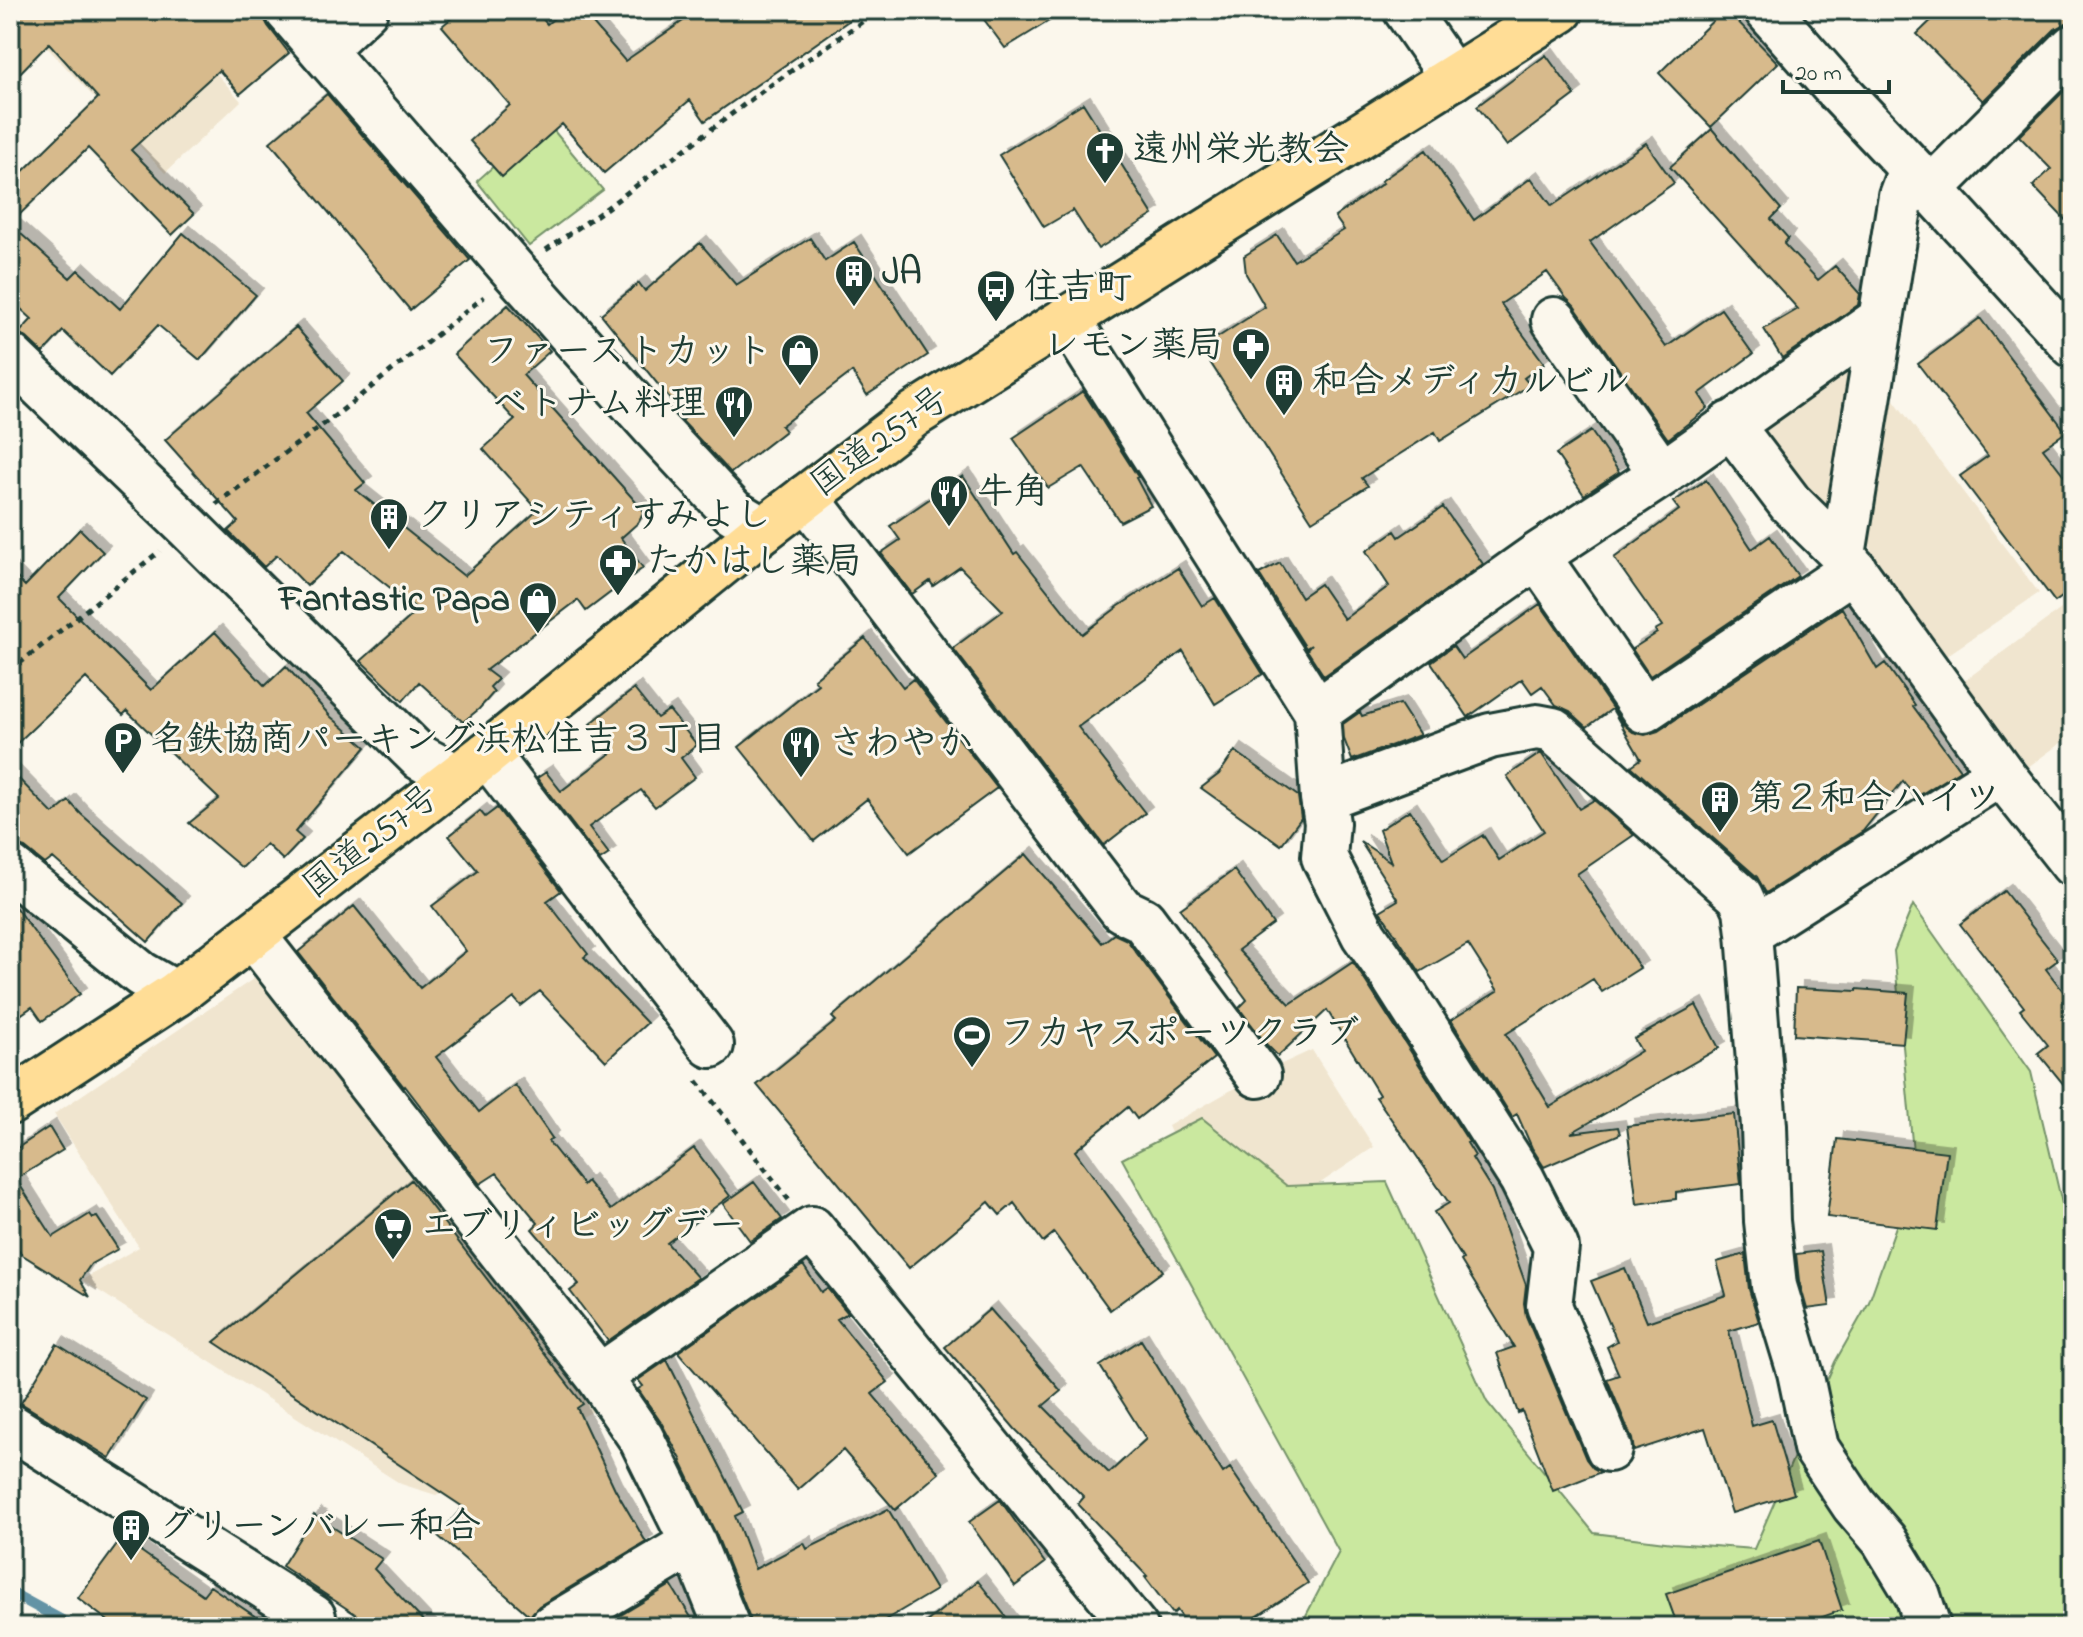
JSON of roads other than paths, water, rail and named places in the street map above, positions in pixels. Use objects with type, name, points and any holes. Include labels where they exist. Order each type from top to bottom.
[{"type":"highway","name":"国道257号","points":[[10,1102],[176,994],[472,765],[763,530],[915,414],[1561,10]]},
{"type":"street","points":[[287,10],[515,272],[733,512],[763,530]]},
{"type":"street","points":[[323,49],[365,10]]},
{"type":"street","points":[[1406,10],[1453,78]]},
{"type":"street","points":[[1767,10],[2073,345]]},
{"type":"street","points":[[1537,556],[1644,710],[1848,562],[1901,196],[2073,47]]},
{"type":"street","points":[[1067,318],[1317,712],[1327,823],[1324,857],[1364,935],[1522,1179],[1556,1247],[1549,1306],[1609,1449]]},
{"type":"street","points":[[1317,712],[1881,319]]},
{"type":"street","points":[[1554,320],[1662,474]]},
{"type":"street","points":[[10,356],[421,758],[472,765],[711,1045]]},
{"type":"street","points":[[1730,424],[1790,503],[1848,562],[2001,773],[2073,864]]},
{"type":"street","points":[[806,497],[1122,910],[1143,920],[1258,1075]]},
{"type":"street","points":[[1323,798],[1490,736],[1537,727],[1553,730],[1740,896],[1746,909],[1749,933],[1774,1286],[1800,1372],[1816,1448],[1854,1505],[1884,1540],[1918,1596],[1928,1627]]},
{"type":"street","points":[[1749,933],[2001,773]]},
{"type":"street","points":[[10,868],[141,974],[176,994]]},
{"type":"street","points":[[253,935],[599,1377],[641,1438],[693,1543],[727,1627]]},
{"type":"street","points":[[599,1377],[812,1229],[1135,1627]]},
{"type":"street","points":[[10,1426],[313,1617]]},
{"type":"street","points":[[552,1627],[693,1543]]},
{"type":"waterway","points":[[10,1592],[74,1627]]},
{"type":"place","name":"遠州栄光教会","points":[[1105,185]]},
{"type":"place","name":"JA","points":[[854,308]]},
{"type":"place","name":"住吉町","points":[[996,323]]},
{"type":"place","name":"レモン薬局","points":[[1251,381]]},
{"type":"place","name":"ファーストカット","points":[[800,387]]},
{"type":"place","name":"和合メディカルビル","points":[[1284,417]]},
{"type":"place","name":"ベトナム料理","points":[[734,439]]},
{"type":"place","name":"牛角","points":[[949,528]]},
{"type":"place","name":"クリアシティすみよし","points":[[389,551]]},
{"type":"place","name":"たかはし薬局","points":[[618,597]]},
{"type":"place","name":"Fantastic Papa","points":[[538,635]]},
{"type":"place","name":"名鉄協商パーキング浜松住吉３丁目","points":[[123,775]]},
{"type":"place","name":"さわやか","points":[[801,779]]},
{"type":"place","name":"第２和合ハイツ","points":[[1720,834]]},
{"type":"place","name":"フカヤスポーツクラブ","points":[[972,1069]]},
{"type":"place","name":"エブリィビッグデー","points":[[393,1261]]},
{"type":"place","name":"グリーンバレー和合","points":[[131,1562]]}]
